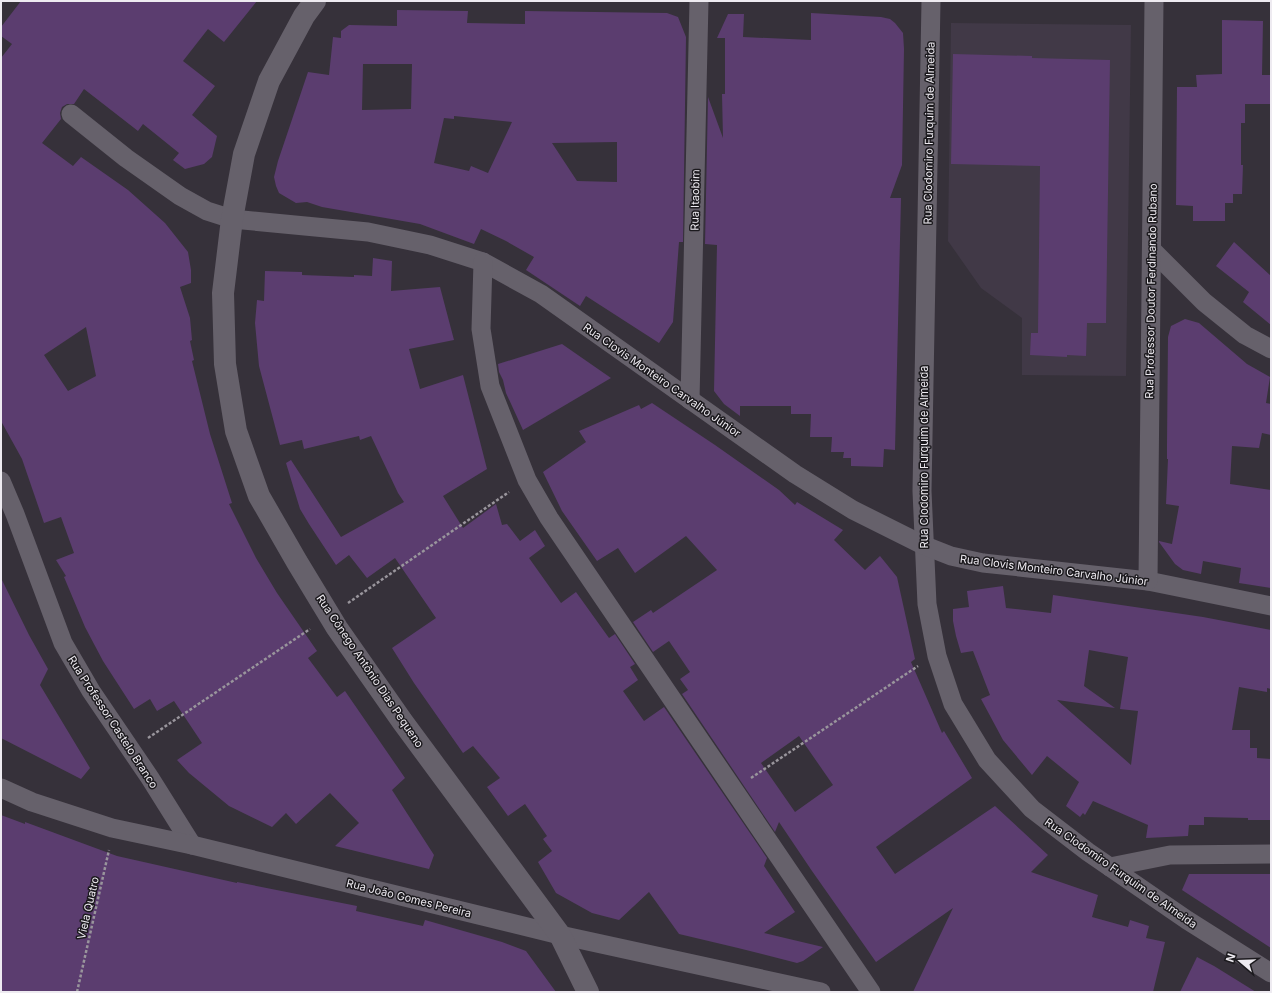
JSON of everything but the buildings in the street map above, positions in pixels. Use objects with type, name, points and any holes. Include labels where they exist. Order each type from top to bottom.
[{"type":"street","name":"Rua Cônego Antônio Dias Pequeno","points":[[315,1],[304,16],[269,81],[244,154],[232,219],[223,293],[225,364],[236,431],[260,496],[297,562],[342,634],[402,722],[560,935],[588,992]]},
{"type":"street","name":"Rua Itaobim","points":[[690,400],[699,1]]},
{"type":"street","name":"Rua Clodomiro Furquim de Almeida","points":[[931,1],[922,483],[923,545],[927,604],[937,654],[953,704],[987,760],[1032,809],[1088,852],[1187,920],[1271,973]]},
{"type":"street","name":"Rua Professor Doutor Ferdinando Rubano","points":[[1148,581],[1154,1]]},
{"type":"street","name":"Rua Clovis Monteiro Carvalho Júnior","points":[[71,114],[126,158],[180,196],[207,211],[232,219],[368,232],[430,245],[483,262],[541,294],[795,474],[853,510],[923,545],[951,556],[983,563],[1148,581],[1271,606]]},
{"type":"street","points":[[1152,250],[1204,302],[1245,335],[1271,349]]},
{"type":"street","points":[[483,262],[481,330],[490,386],[528,480],[549,518],[871,992]]},
{"type":"street","name":"Rua Professor Castelo Branco","points":[[1,481],[15,514],[63,643],[91,691],[150,778],[192,845]]},
{"type":"street","name":"Rua João Gomes Pereira","points":[[1,788],[32,802],[114,828],[192,845],[560,935],[821,992]]},
{"type":"street","points":[[1110,867],[1170,855],[1271,854]]},
{"type":"path","points":[[734,789],[937,654]]},
{"type":"path","name":"Viela Quatro","points":[[77,992],[114,828]]},
{"type":"shaded area","points":[[951,23],[1131,25],[1126,376],[1022,375],[1022,318],[981,288],[948,241]]}]
